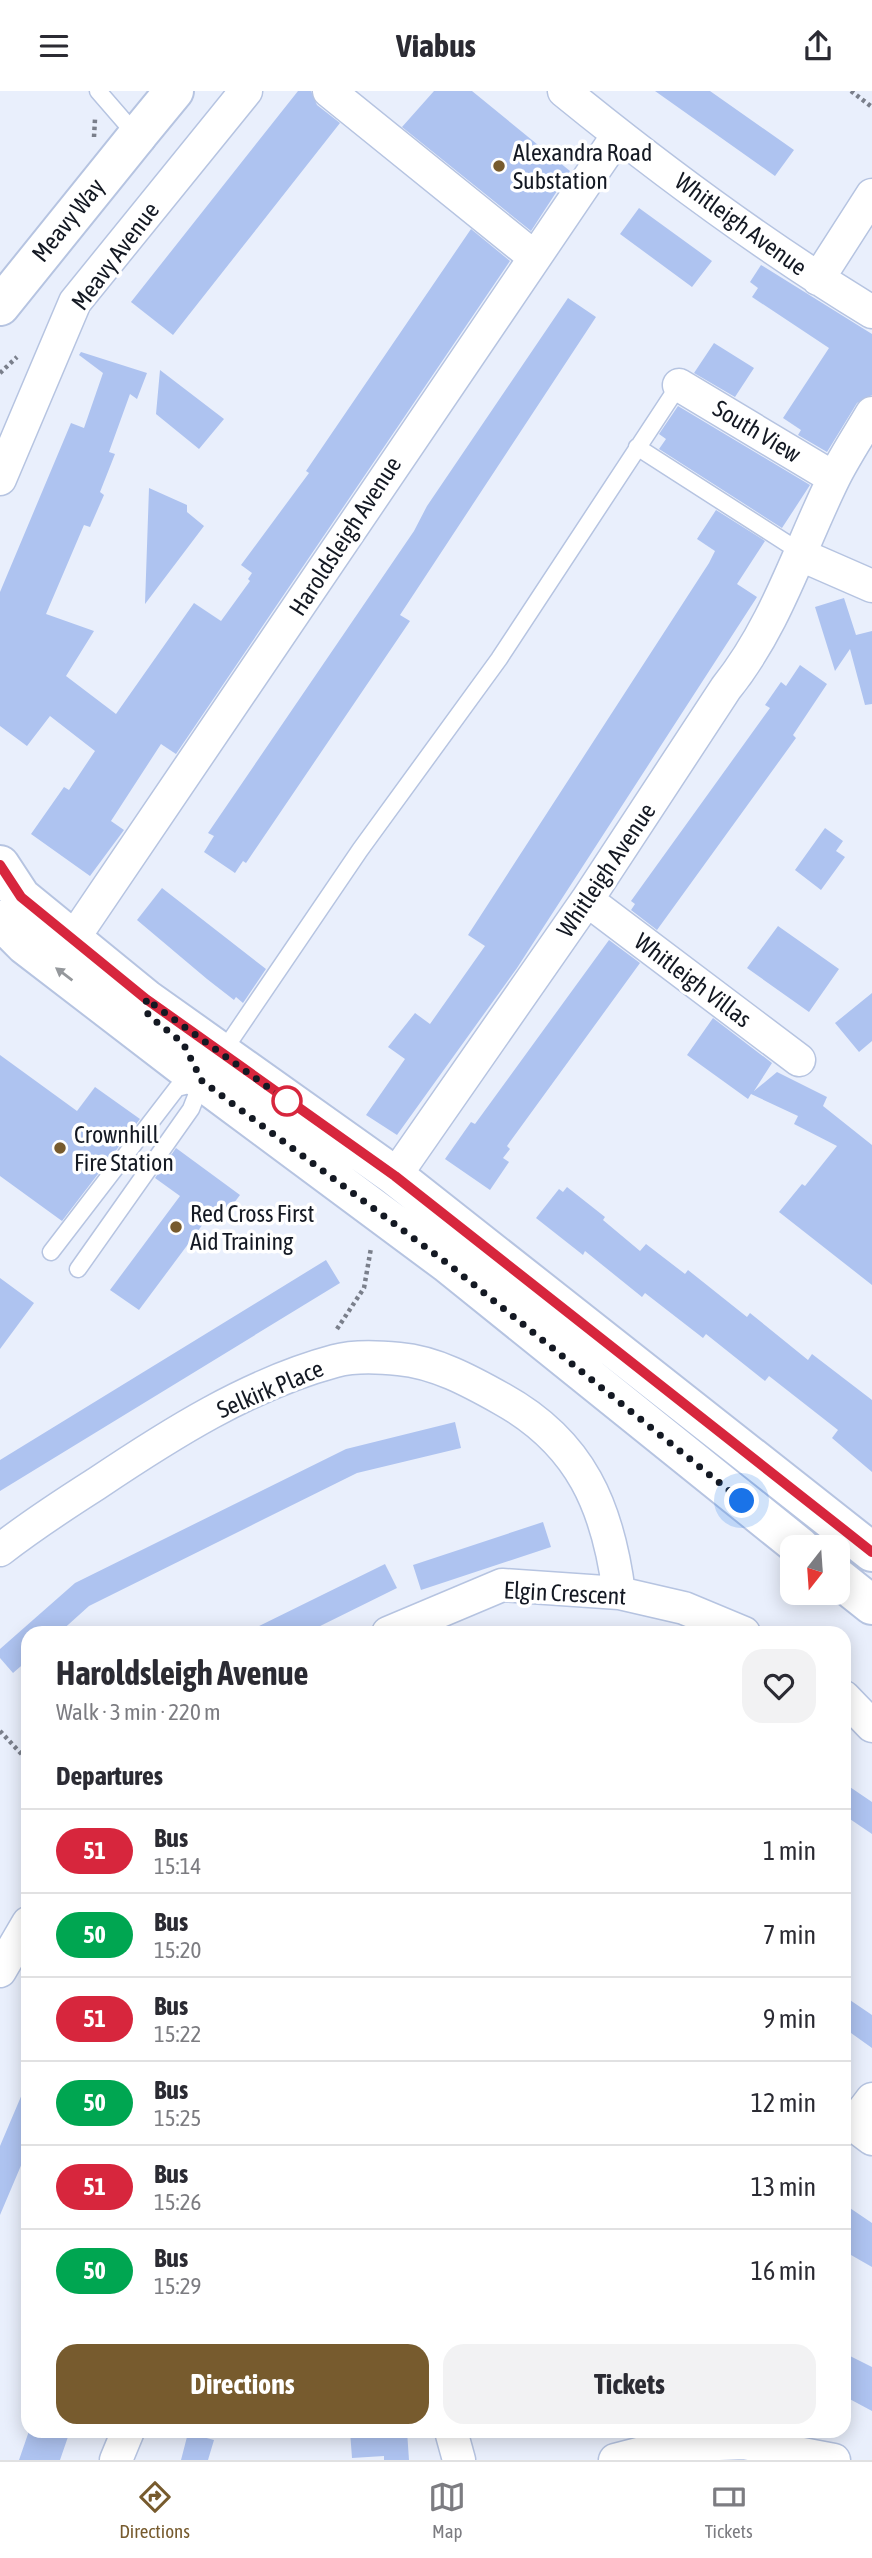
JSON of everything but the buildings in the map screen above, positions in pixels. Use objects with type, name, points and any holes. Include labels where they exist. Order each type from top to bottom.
[{"type":"main road","name":"Meavy Way","points":[[0,306],[174,91]]},
{"type":"main road","points":[[0,865],[21,897],[146,999],[212,1067]]},
{"type":"main road","points":[[8,931],[212,1067],[872,1552]]},
{"type":"main road","points":[[384,1191],[786,1535]]},
{"type":"main road","points":[[850,1588],[872,1605]]},
{"type":"street","name":"Meavy Avenue","points":[[0,479],[75,302],[246,91]]},
{"type":"street","points":[[329,91],[533,256]]},
{"type":"street","name":"Whitleigh Avenue","points":[[564,91],[618,135],[818,279],[872,312]]},
{"type":"street","name":"Haroldsleigh Avenue","points":[[73,939],[533,256],[618,135]]},
{"type":"street","name":"Whitleigh Avenue","points":[[818,279],[872,195]]},
{"type":"street","name":"South View","points":[[678,385],[834,478]]},
{"type":"street","name":"Whitleigh Avenue","points":[[384,1191],[587,900],[726,688],[750,660],[802,554],[834,478],[872,413]]},
{"type":"street","points":[[802,554],[872,586]]},
{"type":"street","name":"Whitleigh Villas","points":[[587,900],[799,1059]]},
{"type":"street","name":"Selkirk Place","points":[[0,1550],[166,1437],[274,1382],[338,1360],[400,1359],[459,1375],[522,1410],[559,1441],[586,1478],[613,1544],[620,1594]]},
{"type":"street","name":"Elgin Crescent","points":[[405,1626],[502,1585],[620,1594],[684,1608],[727,1626]]},
{"type":"street","points":[[851,1704],[872,1725]]},
{"type":"street","points":[[0,1971],[21,1935]]},
{"type":"street","points":[[856,2127],[872,2099]]},
{"type":"street","points":[[116,2460],[125,2438]]},
{"type":"street","points":[[453,2438],[459,2460]]},
{"type":"street","points":[[615,2460],[665,2438],[744,2443],[834,2460]]},
{"type":"lane","points":[[98,91],[137,136]]},
{"type":"lane","points":[[78,1269],[191,1109],[212,1067],[360,850],[499,659],[678,385]]},
{"type":"lane","points":[[637,447],[802,554]]},
{"type":"lane","points":[[51,1252],[177,1088],[212,1067]]},
{"type":"path","points":[[851,91],[872,107]]},
{"type":"path","points":[[331,1340],[364,1288],[384,1191]]},
{"type":"path","points":[[0,1731],[21,1754]]},
{"type":"bus line","name":"51","points":[[0,865],[21,897],[146,999],[368,1160],[395,1176],[872,1552]]},
{"type":"place","name":"Alexandra Road Substation","points":[[499,166]]},
{"type":"place","name":"Crownhill Fire Station","points":[[60,1148]]},
{"type":"place","name":"Red Cross First Aid Training","points":[[176,1227]]},
{"type":"route","points":[[287,1101],[146,999],[148,1015],[183,1043],[202,1081],[447,1263],[742,1501]]}]
